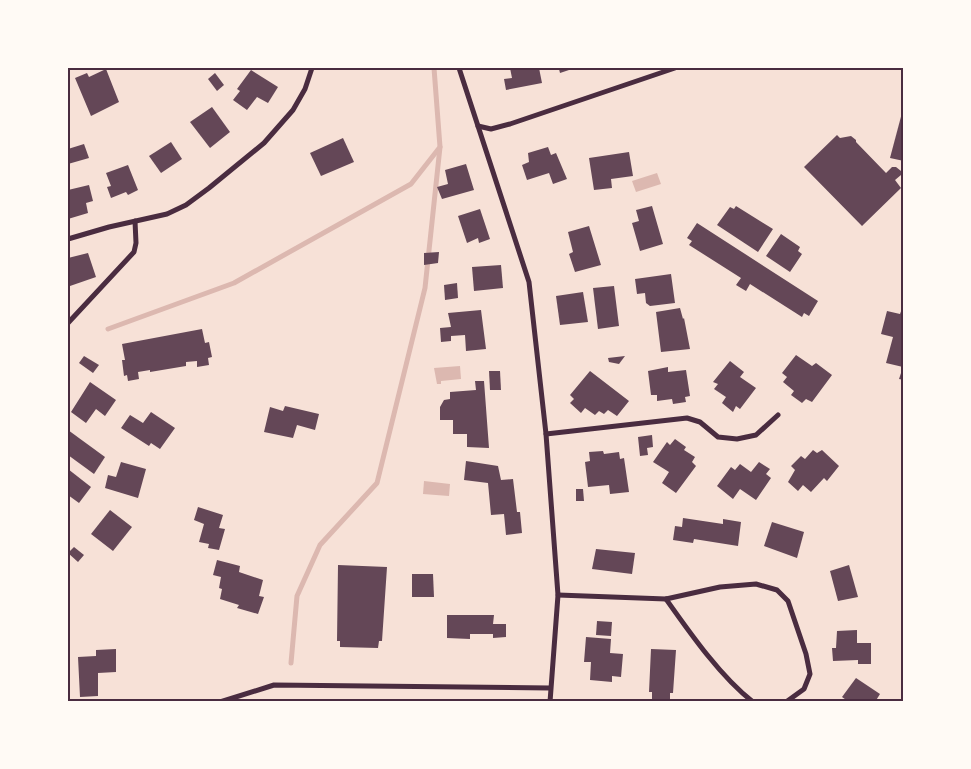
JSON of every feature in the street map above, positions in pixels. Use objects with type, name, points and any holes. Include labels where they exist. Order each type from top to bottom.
[{"type":"street","points":[[68,239],[167,214],[186,205],[210,188],[264,143],[292,110],[305,89],[312,68]]},
{"type":"street","points":[[459,68],[529,282],[546,434],[558,595],[550,702]]},
{"type":"street","points":[[478,126],[491,128],[510,124],[675,68]]},
{"type":"street","points":[[68,322],[134,252],[136,221]]},
{"type":"street","points":[[546,434],[687,418],[700,422],[718,437],[737,438],[756,435],[778,415]]},
{"type":"street","points":[[558,595],[666,599],[720,587],[756,584],[776,590],[788,601],[806,654],[810,674],[804,689],[786,702]]},
{"type":"street","points":[[666,599],[688,630],[738,690],[753,702]]},
{"type":"street","points":[[220,702],[274,685],[550,688]]},
{"type":"shaded area","points":[[657,173],[661,184],[636,192],[632,181]]},
{"type":"shaded area","points":[[460,366],[461,379],[441,381],[441,384],[437,384],[434,368]]},
{"type":"shaded area","points":[[424,481],[450,484],[449,496],[423,494]]},
{"type":"building","points":[[510,68],[539,68],[542,83],[506,90],[504,79],[512,78]]},
{"type":"building","points":[[552,68],[575,68],[560,73],[559,69],[552,70]]},
{"type":"building","points":[[106,69],[119,102],[91,116],[75,78],[87,73],[89,77]]},
{"type":"building","points":[[251,70],[278,87],[268,103],[257,97],[247,110],[233,100],[240,91],[237,89]]},
{"type":"building","points":[[215,73],[224,85],[217,91],[208,79]]},
{"type":"building","points":[[212,107],[230,132],[210,148],[190,122]]},
{"type":"building","points":[[904,109],[904,161],[890,158]]},
{"type":"building","points":[[837,135],[840,138],[851,136],[886,173],[892,167],[896,167],[901,171],[901,175],[895,180],[901,188],[862,226],[804,167]]},
{"type":"building","points":[[343,138],[354,162],[321,176],[310,153]]},
{"type":"building","points":[[171,142],[182,159],[161,173],[149,156]]},
{"type":"building","points":[[84,144],[89,158],[68,164],[68,149]]},
{"type":"building","points":[[548,147],[551,155],[556,153],[567,179],[553,184],[549,173],[527,180],[522,165],[529,162],[528,153]]},
{"type":"building","points":[[629,152],[633,176],[611,179],[612,188],[594,190],[589,158]]},
{"type":"building","points":[[466,164],[474,190],[442,199],[437,187],[448,184],[445,170]]},
{"type":"building","points":[[128,165],[138,190],[128,195],[126,192],[111,198],[107,187],[111,186],[106,173]]},
{"type":"building","points":[[89,185],[93,201],[86,203],[88,213],[68,219],[68,190]]},
{"type":"building","points":[[652,206],[663,244],[640,251],[632,223],[639,221],[636,210]]},
{"type":"building","points":[[736,206],[773,229],[758,252],[717,225],[730,207],[734,209]]},
{"type":"building","points":[[480,209],[490,239],[479,243],[478,238],[467,243],[458,216]]},
{"type":"building","points":[[697,223],[818,301],[809,316],[804,313],[802,317],[750,284],[746,291],[736,285],[741,278],[689,245],[692,241],[687,238]]},
{"type":"building","points":[[589,226],[601,265],[575,272],[569,254],[573,252],[568,232]]},
{"type":"building","points":[[781,234],[800,247],[798,251],[802,254],[790,272],[766,256]]},
{"type":"building","points":[[439,252],[438,263],[424,265],[424,253]]},
{"type":"building","points":[[88,253],[96,277],[70,286],[68,280],[68,258]]},
{"type":"building","points":[[501,265],[503,288],[474,291],[472,267]]},
{"type":"building","points":[[671,274],[675,303],[650,306],[646,303],[645,293],[637,294],[635,279]]},
{"type":"building","points":[[457,283],[458,298],[445,300],[444,285]]},
{"type":"building","points":[[614,286],[619,326],[598,329],[593,288]]},
{"type":"building","points":[[583,292],[588,322],[560,325],[556,296]]},
{"type":"building","points":[[904,303],[904,380],[899,379],[903,367],[886,363],[893,337],[881,334],[887,311],[900,314]]},
{"type":"building","points":[[680,308],[684,318],[690,349],[661,352],[656,312]]},
{"type":"building","points":[[481,310],[486,349],[466,351],[465,335],[451,336],[451,341],[441,342],[440,328],[451,327],[448,313]]},
{"type":"building","points":[[202,329],[205,343],[209,342],[212,357],[208,358],[209,365],[197,367],[197,361],[186,362],[186,366],[138,372],[139,379],[128,381],[127,375],[124,376],[122,360],[125,360],[122,344]]},
{"type":"building","points":[[796,355],[812,366],[816,363],[832,375],[812,402],[806,399],[802,403],[791,395],[794,391],[783,382],[787,377],[782,373]]},
{"type":"building","points":[[84,356],[99,365],[93,373],[79,363]]},
{"type":"building","points":[[625,356],[619,364],[609,362],[608,358]]},
{"type":"building","points":[[730,361],[744,372],[740,377],[756,388],[740,409],[736,406],[733,412],[722,403],[726,397],[714,389],[718,384],[713,382]]},
{"type":"building","points":[[668,367],[668,372],[686,370],[690,396],[685,397],[686,402],[673,404],[672,399],[657,401],[657,395],[651,395],[648,371]]},
{"type":"building","points":[[489,371],[500,371],[501,390],[490,390]]},
{"type":"building","points":[[590,371],[629,401],[617,416],[608,410],[604,414],[599,411],[595,415],[585,408],[581,413],[570,403],[574,399],[570,395]]},
{"type":"building","points":[[475,381],[484,381],[489,448],[467,447],[467,434],[453,434],[453,420],[440,420],[440,407],[444,400],[450,399],[450,392],[476,390]]},
{"type":"building","points":[[90,382],[116,400],[105,416],[96,409],[86,423],[71,412]]},
{"type":"building","points":[[285,406],[319,414],[315,430],[297,425],[293,438],[264,432],[270,407],[283,411]]},
{"type":"building","points":[[151,412],[175,428],[160,449],[151,443],[149,446],[121,428],[130,415],[143,423]]},
{"type":"building","points":[[68,430],[105,457],[94,474],[68,455]]},
{"type":"building","points":[[652,435],[653,447],[647,448],[648,455],[640,456],[638,437]]},
{"type":"building","points":[[675,439],[686,447],[684,450],[695,457],[692,462],[696,466],[676,493],[662,483],[669,472],[653,462],[667,442],[670,445]]},
{"type":"building","points":[[813,450],[817,453],[822,450],[839,466],[827,481],[824,478],[811,492],[803,485],[798,491],[788,482],[795,470],[791,466],[801,456],[805,459]]},
{"type":"building","points":[[603,451],[604,454],[619,452],[620,459],[624,458],[629,492],[610,494],[609,485],[588,487],[585,462],[590,461],[589,452]]},
{"type":"building","points":[[466,461],[498,466],[501,480],[513,479],[522,533],[506,535],[504,514],[491,515],[488,483],[464,480]]},
{"type":"building","points":[[121,462],[146,469],[138,498],[105,488],[108,475],[116,477]]},
{"type":"building","points":[[759,462],[770,469],[766,474],[771,478],[756,500],[740,489],[733,499],[717,486],[731,467],[735,470],[740,464],[751,472]]},
{"type":"building","points":[[68,469],[91,487],[79,503],[68,495]]},
{"type":"building","points":[[576,489],[583,489],[584,501],[576,501]]},
{"type":"building","points":[[198,507],[223,515],[219,528],[225,529],[219,550],[208,548],[209,544],[199,542],[204,524],[194,520]]},
{"type":"building","points":[[110,510],[132,527],[113,551],[91,534]]},
{"type":"building","points":[[683,518],[723,524],[723,519],[741,522],[738,546],[694,539],[693,543],[673,540],[675,526],[682,527]]},
{"type":"building","points":[[772,522],[804,532],[797,558],[764,546]]},
{"type":"building","points":[[74,547],[84,555],[78,562],[68,553]]},
{"type":"building","points":[[596,549],[635,553],[632,574],[592,569]]},
{"type":"building","points":[[217,560],[240,566],[239,572],[263,580],[259,596],[264,597],[258,614],[237,608],[239,605],[220,599],[222,589],[219,588],[221,577],[213,575]]},
{"type":"building","points":[[338,565],[387,567],[382,641],[379,641],[378,648],[340,647],[340,641],[337,641]]},
{"type":"building","points":[[849,565],[858,597],[838,601],[830,571]]},
{"type":"building","points":[[412,574],[433,574],[434,597],[412,597]]},
{"type":"building","points":[[447,615],[494,615],[493,624],[506,624],[506,637],[493,638],[493,634],[470,634],[470,639],[447,638]]},
{"type":"building","points":[[597,621],[612,622],[611,636],[596,635]]},
{"type":"building","points":[[857,630],[857,643],[871,643],[871,664],[858,664],[858,660],[833,661],[832,648],[836,648],[837,631]]},
{"type":"building","points":[[586,637],[611,639],[610,653],[623,654],[621,677],[612,676],[612,682],[590,680],[591,662],[584,662]]},
{"type":"building","points":[[116,649],[116,672],[98,673],[98,696],[80,697],[78,657],[96,656],[96,650]]},
{"type":"building","points":[[651,649],[676,650],[673,693],[670,693],[670,700],[652,699],[652,692],[649,692]]},
{"type":"building","points":[[856,678],[880,694],[875,702],[849,702],[842,697]]},
{"type":"waterway","points":[[108,329],[234,283],[411,184],[440,147],[434,68]]},
{"type":"waterway","points":[[291,663],[297,596],[320,545],[377,483],[425,288],[440,147]]}]
